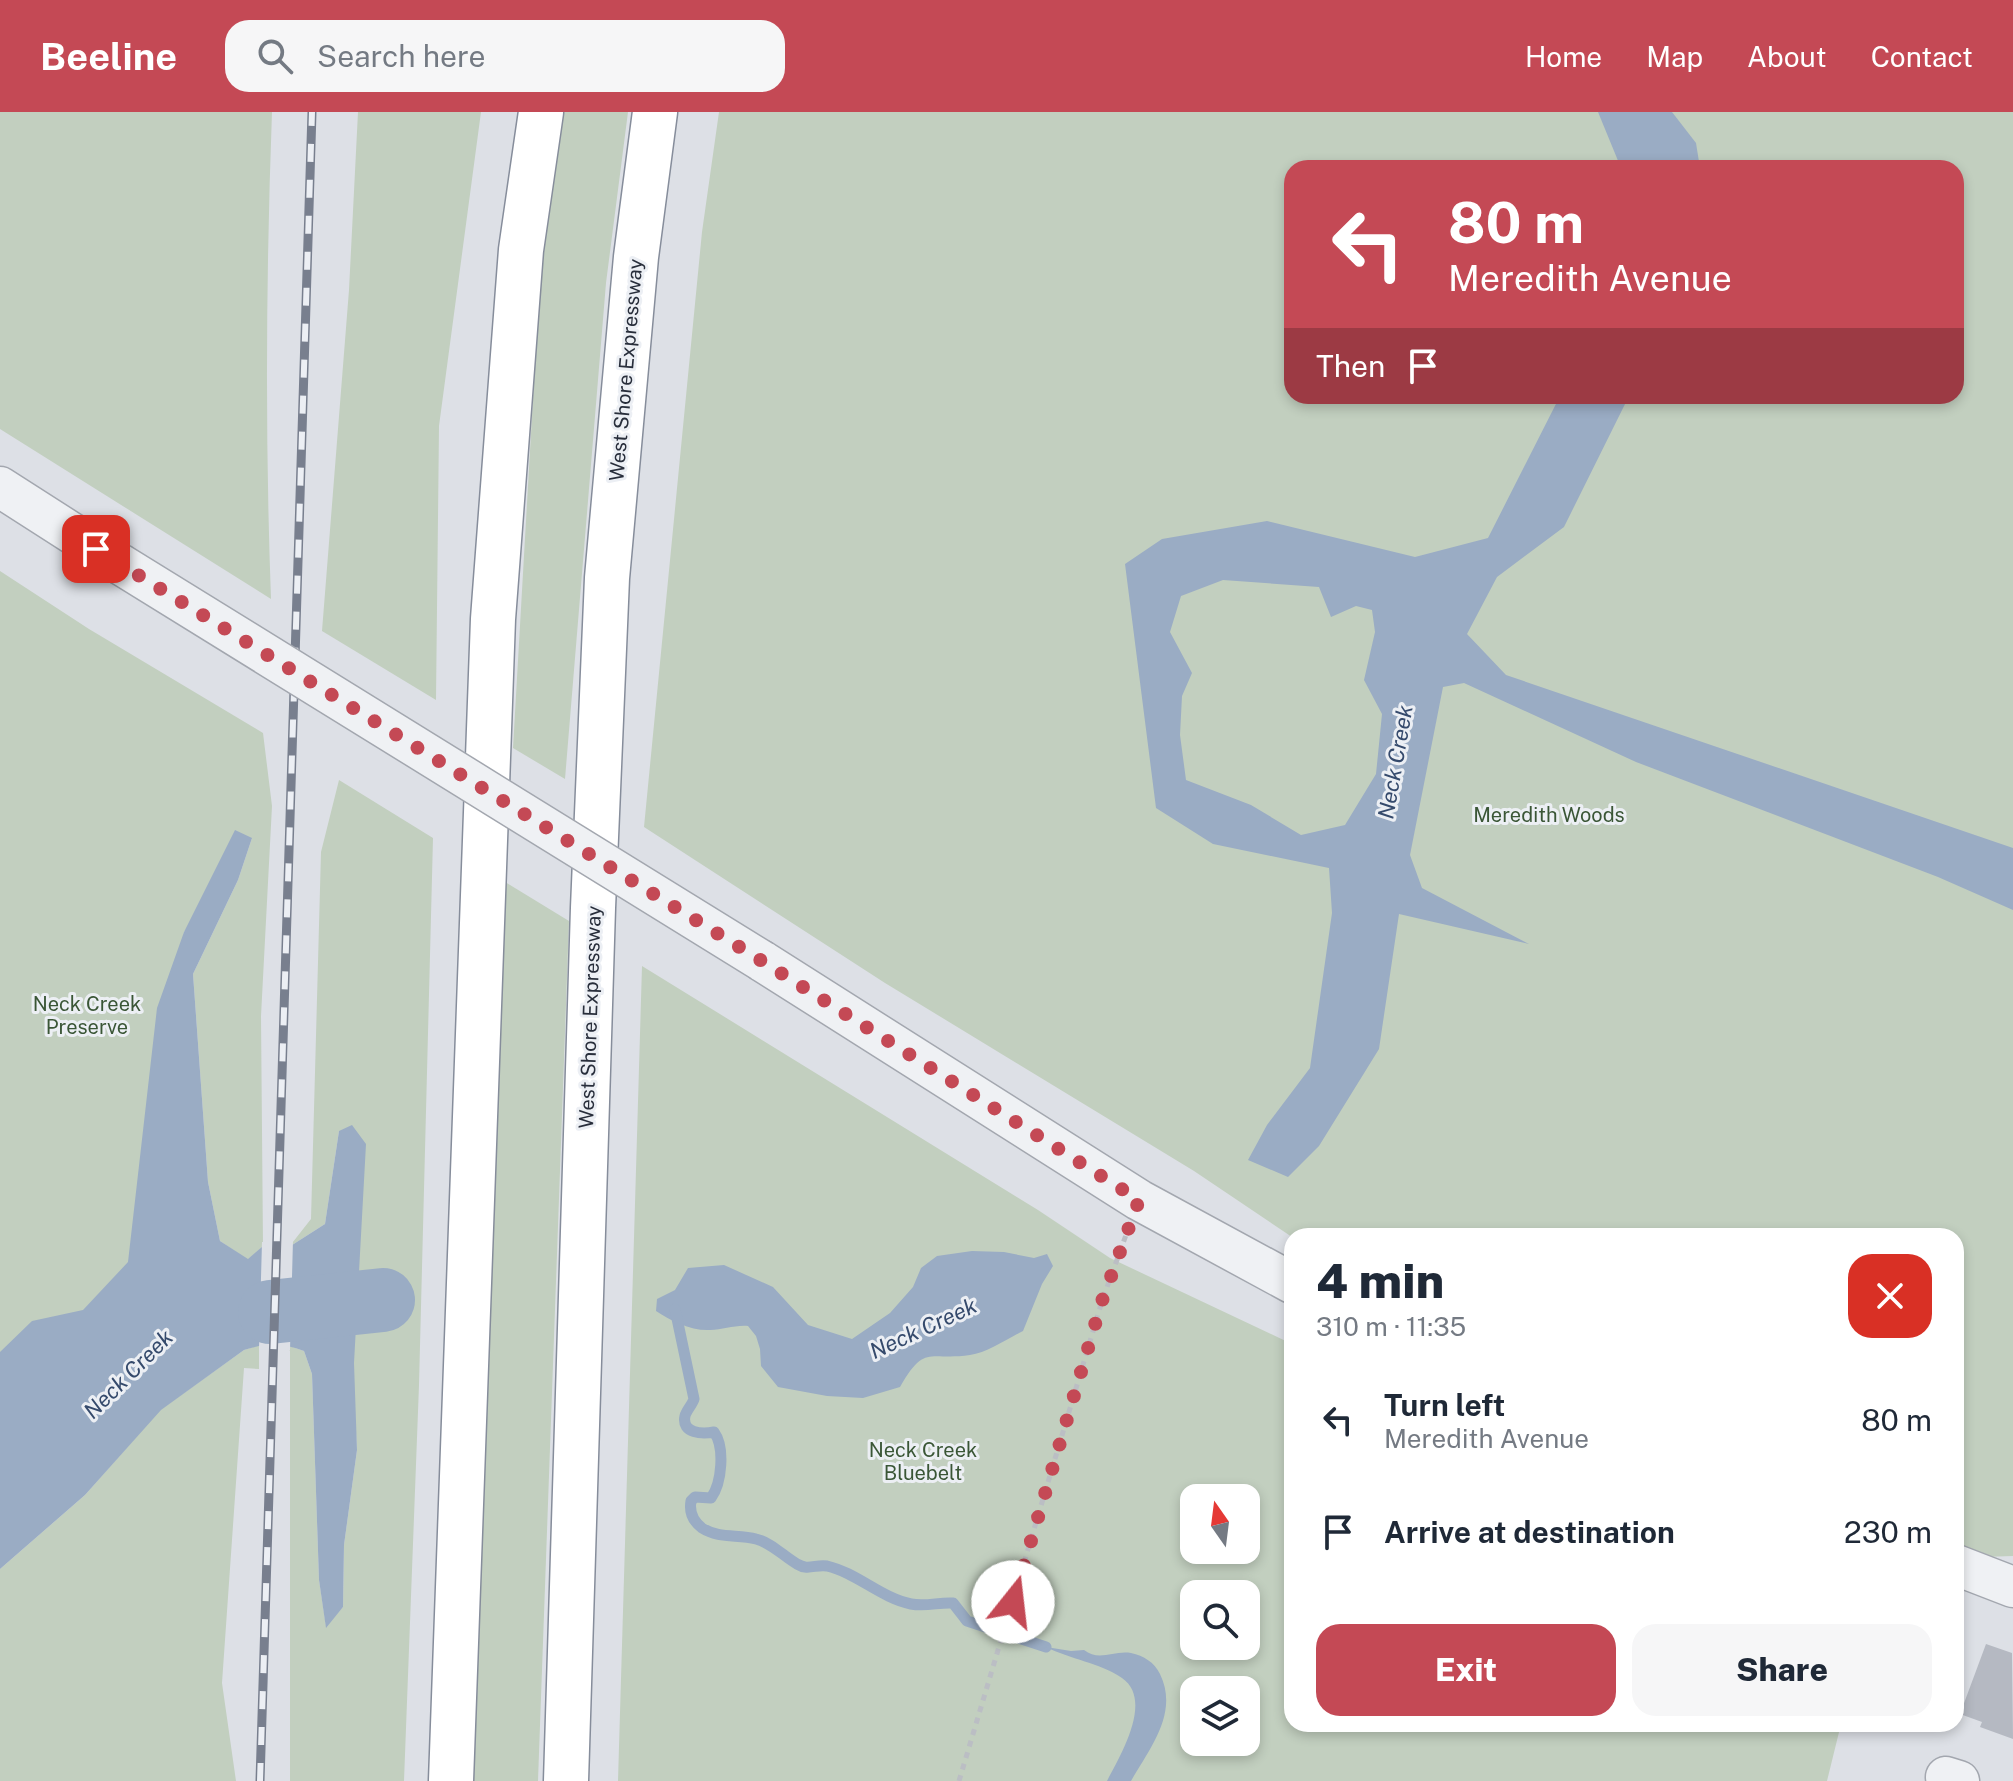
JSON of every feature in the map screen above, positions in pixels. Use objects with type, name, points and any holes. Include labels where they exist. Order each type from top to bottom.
[{"type":"highway","points":[[451,1781],[493,619],[521,250],[527,112]]},
{"type":"highway","points":[[521,250],[541,112]]},
{"type":"highway","name":"West Shore Expressway","points":[[566,1781],[593,908],[607,578],[636,257],[655,112]]},
{"type":"highway","points":[[607,578],[686,112]]},
{"type":"highway","points":[[581,1781],[585,1213]]},
{"type":"street","points":[[0,487],[762,961],[1139,1200],[1284,1279]]},
{"type":"street","points":[[1964,1568],[2013,1587]]},
{"type":"path","points":[[959,1781],[1102,1301],[1139,1200]]},
{"type":"green space","points":[[0,112],[272,112],[267,356],[271,599],[0,429]]},
{"type":"green space","points":[[358,112],[481,112],[439,426],[436,700],[322,631],[349,290]]},
{"type":"green space","points":[[562,112],[628,112],[606,283],[565,779],[513,748],[540,276]]},
{"type":"green space","name":"Meredith Woods","points":[[719,112],[2013,112],[2013,1556],[1982,1557],[1964,1549],[1964,1228],[1284,1228],[1284,1232],[1194,1171],[885,983],[644,827],[702,232]]},
{"type":"green space","name":"Neck Creek Preserve","points":[[0,571],[89,629],[263,733],[272,806],[261,1016],[263,1246],[248,1260],[220,1241],[208,1182],[193,974],[238,880],[252,838],[184,932],[149,1236],[0,1434]]},
{"type":"green space","points":[[339,780],[433,838],[419,1385],[404,1781],[290,1781],[290,1351],[287,1345],[304,1351],[312,1374],[319,1580],[326,1626],[343,1607],[344,1545],[357,1450],[339,1131],[325,1224],[289,1247],[311,1219],[321,852]]},
{"type":"green space","points":[[497,877],[569,921],[538,1781],[469,1781]]},
{"type":"green space","name":"Neck Creek Bluebelt","points":[[642,966],[1038,1210],[1110,1258],[1284,1340],[1284,1732],[1839,1732],[1827,1781],[618,1781]]},
{"type":"green space","points":[[259,1345],[259,1369],[244,1368],[222,1683],[236,1781],[0,1781],[0,1569],[85,1495],[160,1410],[244,1350]]},
{"type":"water","points":[[1598,112],[1672,112],[1696,143],[1699,160],[1618,160]]},
{"type":"water","points":[[1556,404],[1625,404],[1564,527],[1497,577],[1467,634],[1506,675],[2013,848],[2013,910],[1938,877],[1636,762],[1464,683],[1443,687],[1410,855],[1422,888],[1529,944],[1399,914],[1379,1049],[1319,1146],[1288,1177],[1248,1160],[1267,1125],[1310,1068],[1332,913],[1329,868],[1213,844],[1156,808],[1125,564],[1162,539],[1267,521],[1415,557],[1488,538]],"holes":[[[1223,580],[1319,587],[1331,617],[1356,606],[1372,610],[1375,632],[1364,680],[1382,714],[1376,774],[1345,825],[1301,835],[1251,805],[1186,780],[1180,735],[1182,696],[1192,673],[1170,632],[1181,596]]]},
{"type":"water","points":[[235,830],[252,838],[238,880],[193,974],[208,1182],[220,1241],[248,1259],[263,1246],[289,1247],[325,1224],[339,1131],[352,1125],[366,1144],[354,1363],[357,1450],[344,1545],[343,1607],[326,1628],[319,1580],[312,1374],[304,1351],[289,1346],[267,1345],[244,1350],[161,1410],[85,1495],[0,1569],[0,1352],[32,1321],[83,1310],[128,1262],[157,1008],[184,932]]},
{"type":"water","points":[[972,1251],[1004,1252],[1034,1258],[1047,1254],[1053,1266],[1042,1284],[1023,1331],[977,1354],[922,1359],[900,1387],[863,1398],[827,1396],[778,1387],[761,1366],[756,1336],[748,1326],[696,1329],[656,1311],[657,1299],[675,1290],[688,1268],[724,1265],[773,1287],[808,1325],[852,1339],[890,1313],[913,1287],[921,1268],[937,1256]]},
{"type":"water","points":[[1046,1647],[1084,1650],[1095,1655],[1131,1653],[1148,1660],[1158,1670],[1165,1688],[1164,1716],[1154,1743],[1131,1781],[1107,1781],[1126,1743],[1135,1714],[1131,1688],[1113,1673]]},
{"type":"pier","points":[[293,1240],[290,1350],[259,1349],[262,1242],[288,1243]]},
{"type":"building","points":[[1986,1644],[2012,1653],[2013,1739],[1980,1727],[1982,1722],[1964,1715],[1964,1703]]},
{"type":"waterway","name":"Neck Creek","points":[[270,1312],[383,1300]]},
{"type":"waterway","points":[[675,1309],[694,1399],[686,1414],[686,1426],[694,1432],[714,1432],[720,1447],[721,1465],[715,1491],[711,1498],[695,1497],[691,1501],[691,1513],[699,1525],[715,1534],[762,1541],[801,1566],[838,1569],[900,1601],[917,1605],[953,1603],[967,1621],[1046,1647]]},
{"type":"railway","points":[[260,1781],[312,112]]},
{"type":"route","points":[[96,549],[762,961],[1139,1200],[1102,1301],[1013,1602]]}]
